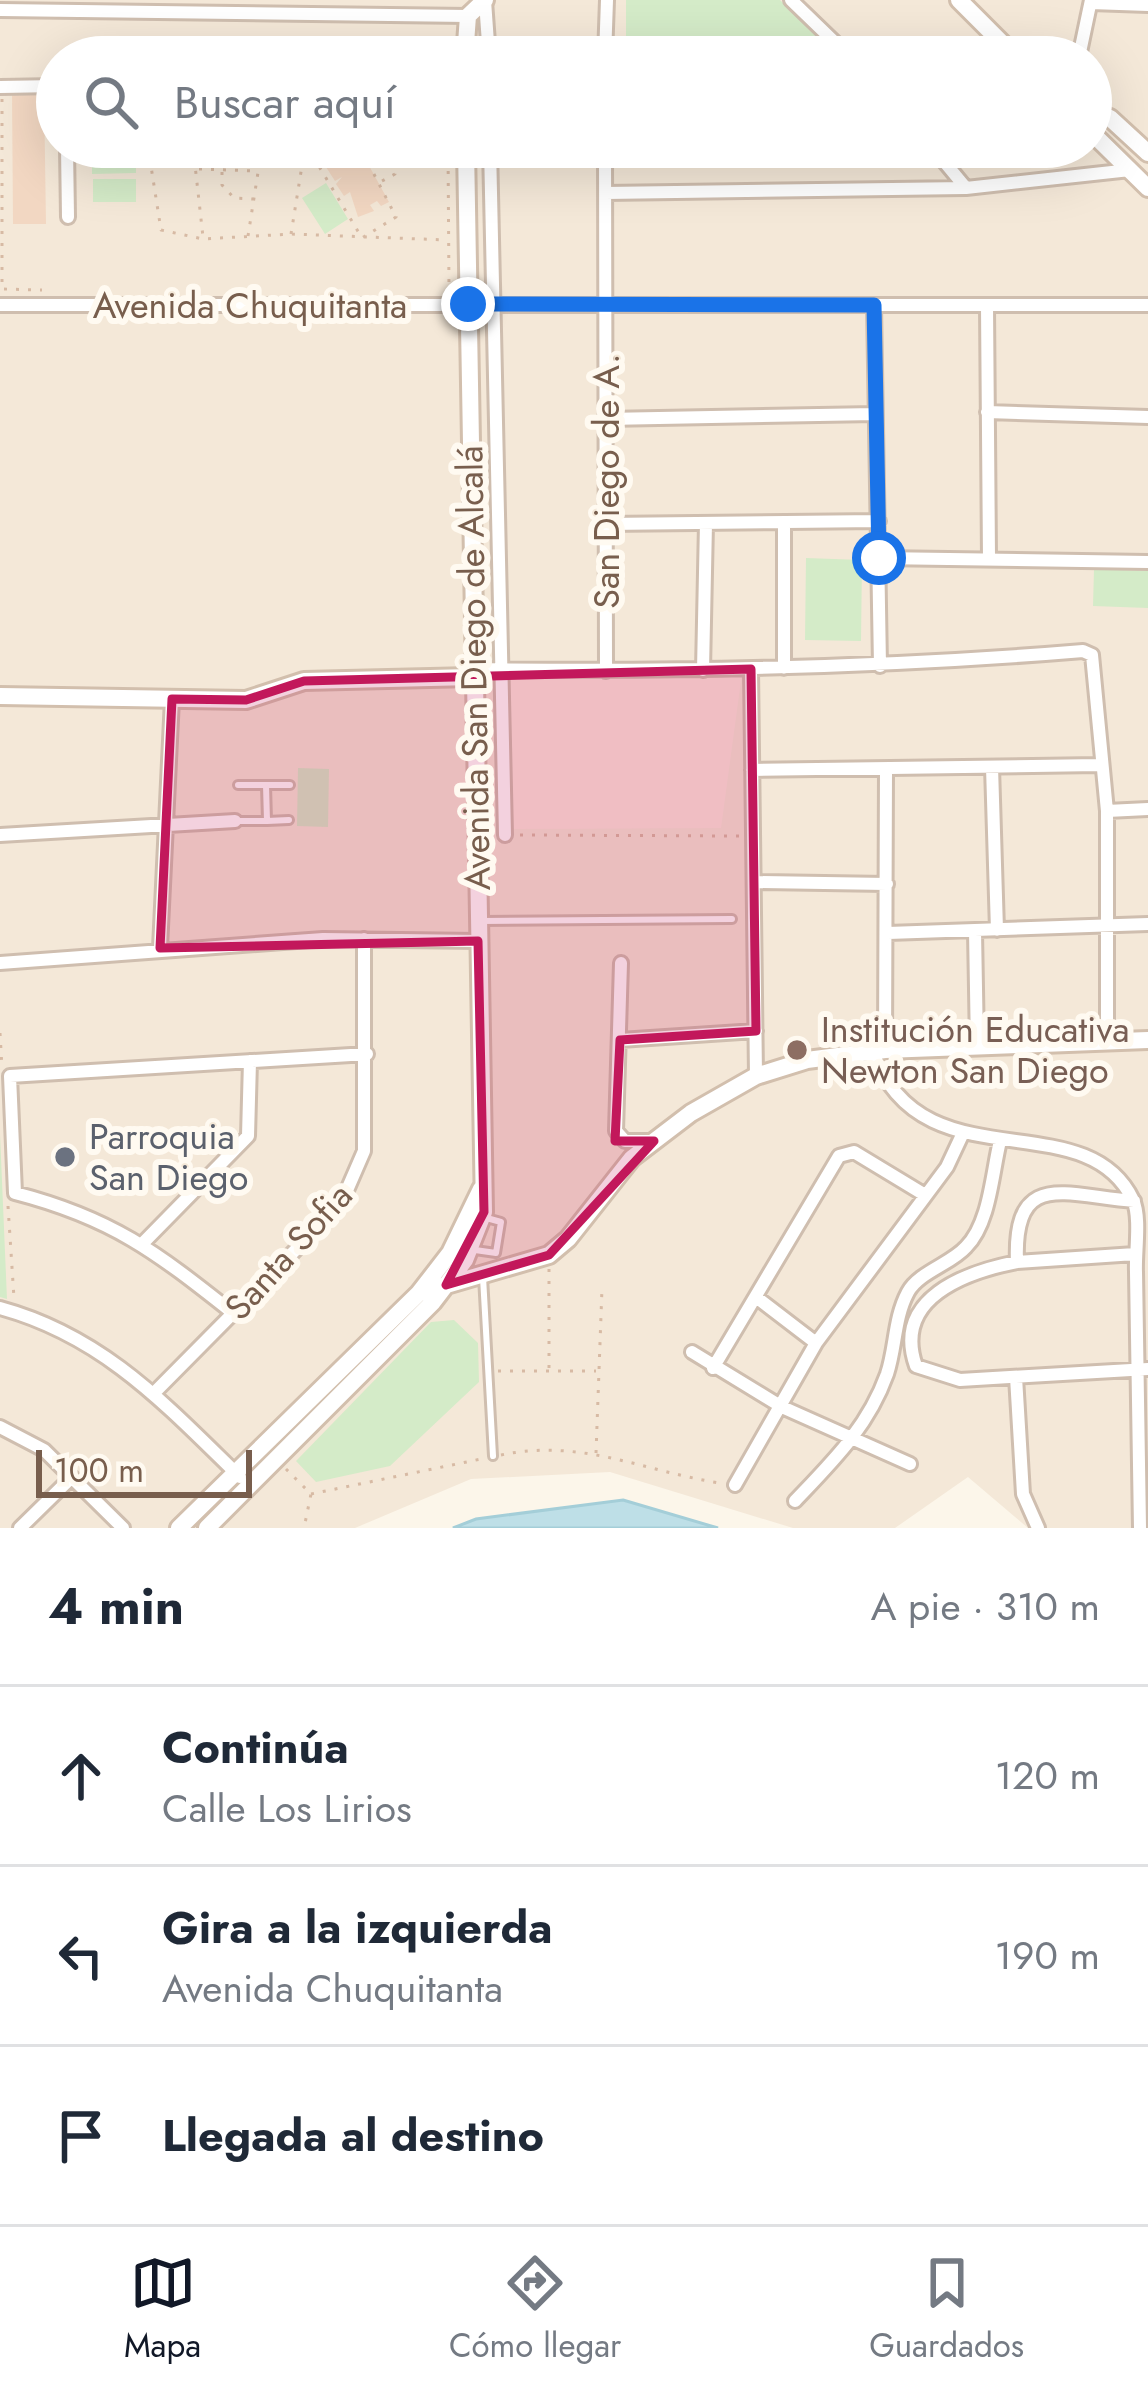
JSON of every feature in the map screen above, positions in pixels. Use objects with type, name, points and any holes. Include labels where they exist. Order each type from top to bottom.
[{"type":"street","points":[[467,36],[468,16],[485,0]]},
{"type":"street","points":[[485,0],[488,36]]},
{"type":"street","points":[[606,36],[607,0]]},
{"type":"street","points":[[959,0],[995,36]]},
{"type":"street","points":[[793,1],[829,36]]},
{"type":"street","points":[[1084,36],[1091,2],[1148,5]]},
{"type":"street","points":[[0,10],[94,5],[347,7],[468,16]]},
{"type":"street","points":[[1,87],[36,86]]},
{"type":"street","points":[[1112,120],[1148,153]]},
{"type":"street","points":[[1112,152],[1148,188]]},
{"type":"street","points":[[67,168],[68,217]]},
{"type":"street","name":"Avenida San Diego de Alcalá","points":[[179,1528],[276,1460],[446,1285],[471,1249],[482,1217],[472,673],[459,302],[465,168]]},
{"type":"street","name":"Avenida San Diego de Alcalá","points":[[490,168],[506,835]]},
{"type":"street","name":"San Diego de A.","points":[[605,168],[606,671]]},
{"type":"street","points":[[949,168],[966,188]]},
{"type":"street","points":[[605,193],[966,188],[1130,170]]},
{"type":"street","name":"Avenida Chuquitanta","points":[[0,305],[1148,304]]},
{"type":"street","points":[[874,305],[880,666]]},
{"type":"street","points":[[987,306],[989,558]]},
{"type":"street","points":[[987,412],[1148,417]]},
{"type":"street","points":[[606,419],[875,414]]},
{"type":"street","points":[[606,524],[879,521]]},
{"type":"street","points":[[784,522],[784,668]]},
{"type":"street","points":[[704,670],[706,523]]},
{"type":"street","points":[[879,558],[1148,562]]},
{"type":"street","points":[[0,696],[246,700],[304,681],[500,670],[880,666],[1083,651],[1092,655],[1107,811],[1107,1040]]},
{"type":"street","points":[[751,669],[757,1076]]},
{"type":"street","points":[[160,948],[172,699]]},
{"type":"street","points":[[474,753],[503,751]]},
{"type":"street","points":[[752,770],[1099,765]]},
{"type":"street","points":[[992,767],[997,930]]},
{"type":"street","points":[[886,769],[888,933],[879,1051],[884,1083],[905,1103],[962,1135],[1098,1159],[1134,1202],[1143,1369],[1139,1528]]},
{"type":"street","points":[[1107,811],[1148,809]]},
{"type":"street","points":[[0,836],[235,821]]},
{"type":"street","points":[[754,882],[887,884]]},
{"type":"street","points":[[888,933],[1148,924]]},
{"type":"street","points":[[975,931],[977,1046]]},
{"type":"street","points":[[0,963],[160,948],[364,939],[478,941]]},
{"type":"street","name":"Santa Sofia","points":[[155,1392],[341,1204],[356,1179],[364,1151],[364,939]]},
{"type":"street","points":[[621,963],[616,1132],[625,1141],[654,1141]]},
{"type":"street","points":[[620,1040],[756,1031]]},
{"type":"street","points":[[419,1293],[492,1266],[549,1256],[568,1239],[632,1157],[757,1076],[807,1060],[879,1051],[1148,1040]]},
{"type":"street","points":[[233,1313],[144,1242],[85,1214],[15,1192],[10,1076],[367,1054]]},
{"type":"street","points":[[144,1242],[248,1136],[250,1061]]},
{"type":"street","points":[[735,1485],[816,1343],[947,1167],[962,1135]]},
{"type":"street","points":[[795,1501],[853,1440],[889,1368],[893,1334],[909,1288],[965,1249],[978,1231],[1000,1141]]},
{"type":"street","points":[[713,1368],[845,1152],[925,1195]]},
{"type":"street","name":"Avenida San Diego de Alcalá","points":[[207,1528],[243,1480],[419,1293],[450,1253],[481,1188]]},
{"type":"street","points":[[1017,1262],[1021,1213],[1028,1199],[1044,1192],[1134,1202]]},
{"type":"street","points":[[1135,1254],[972,1270],[946,1283],[915,1324],[910,1351],[916,1366],[930,1375],[1009,1378],[1143,1369]]},
{"type":"street","points":[[756,1297],[816,1343]]},
{"type":"street","points":[[7,1310],[92,1343],[155,1392],[243,1480]]},
{"type":"street","points":[[692,1352],[782,1407],[910,1464]]},
{"type":"street","points":[[1009,1378],[1023,1494],[1038,1528]]},
{"type":"street","points":[[0,1426],[44,1450],[124,1528]]},
{"type":"street","points":[[20,1528],[72,1477]]},
{"type":"lane","points":[[266,784],[267,821]]},
{"type":"lane","points":[[238,785],[290,784]]},
{"type":"lane","points":[[235,821],[290,820]]},
{"type":"lane","points":[[477,921],[732,920]]},
{"type":"lane","points":[[482,1217],[501,1222],[492,1266],[493,1456]]},
{"type":"lane","points":[[471,1249],[492,1266]]},
{"type":"path","points":[[1,87],[2,290]]},
{"type":"path","points":[[151,168],[161,230],[203,239],[291,234],[449,240]]},
{"type":"path","points":[[248,238],[258,168]]},
{"type":"path","points":[[291,234],[302,168]]},
{"type":"path","points":[[318,168],[362,238]]},
{"type":"path","points":[[362,238],[396,217],[372,168]]},
{"type":"path","points":[[380,182],[395,174],[395,168]]},
{"type":"path","points":[[448,168],[449,240],[459,302]]},
{"type":"path","points":[[203,239],[196,169],[257,171]]},
{"type":"path","points":[[222,170],[222,184],[234,198],[253,199]]},
{"type":"path","points":[[387,194],[399,192]]},
{"type":"path","points":[[506,835],[753,836]]},
{"type":"path","points":[[0,1033],[2,1072],[10,1076]]},
{"type":"path","points":[[7,1310],[8,1196],[15,1192]]},
{"type":"path","points":[[549,1256],[549,1371]]},
{"type":"path","points":[[596,1453],[602,1288]]},
{"type":"path","points":[[490,1371],[599,1371]]},
{"type":"path","points":[[311,1494],[532,1448],[596,1453],[670,1475],[735,1485]]},
{"type":"path","points":[[276,1460],[311,1494]]},
{"type":"path","points":[[304,1528],[311,1494]]},
{"type":"highlighted area","points":[[751,669],[756,1031],[620,1040],[615,1141],[654,1141],[549,1255],[446,1285],[484,1212],[478,941],[160,948],[172,699],[246,700],[304,681]]},
{"type":"shaded area","points":[[0,0],[1148,0],[1148,1528],[1028,1528],[968,1477],[895,1528],[793,1528],[610,1472],[471,1479],[355,1528],[0,1528]]},
{"type":"shaded area","points":[[742,673],[721,828],[509,829],[507,677]]},
{"type":"green space","points":[[626,0],[780,0],[818,36],[626,36]]},
{"type":"green space","points":[[92,168],[136,168],[136,173],[92,174]]},
{"type":"green space","points":[[93,179],[136,179],[136,202],[93,202]]},
{"type":"green space","points":[[326,183],[348,219],[325,234],[302,198]]},
{"type":"green space","points":[[806,558],[862,560],[861,641],[805,640]]},
{"type":"green space","points":[[1094,569],[1148,571],[1148,608],[1093,606]]},
{"type":"green space","points":[[298,768],[329,769],[328,827],[297,826]]},
{"type":"green space","points":[[0,1134],[7,1299],[0,1297]]},
{"type":"green space","points":[[454,1320],[478,1343],[479,1382],[390,1466],[316,1482],[296,1461],[431,1322]]},
{"type":"water","points":[[623,1500],[718,1528],[453,1528],[476,1519]]},
{"type":"building","points":[[12,92],[36,92],[36,168],[45,168],[46,224],[13,224]]},
{"type":"building","points":[[327,168],[370,168],[389,202],[381,206],[377,201],[370,205],[374,211],[358,217],[350,192],[344,196],[336,184],[342,177],[335,181]]},
{"type":"place","name":"Institución Educativa Newton San Diego","points":[[797,1050]]},
{"type":"place","name":"Parroquia San Diego","points":[[65,1157]]},
{"type":"route","points":[[468,304],[874,305],[879,558]]}]
